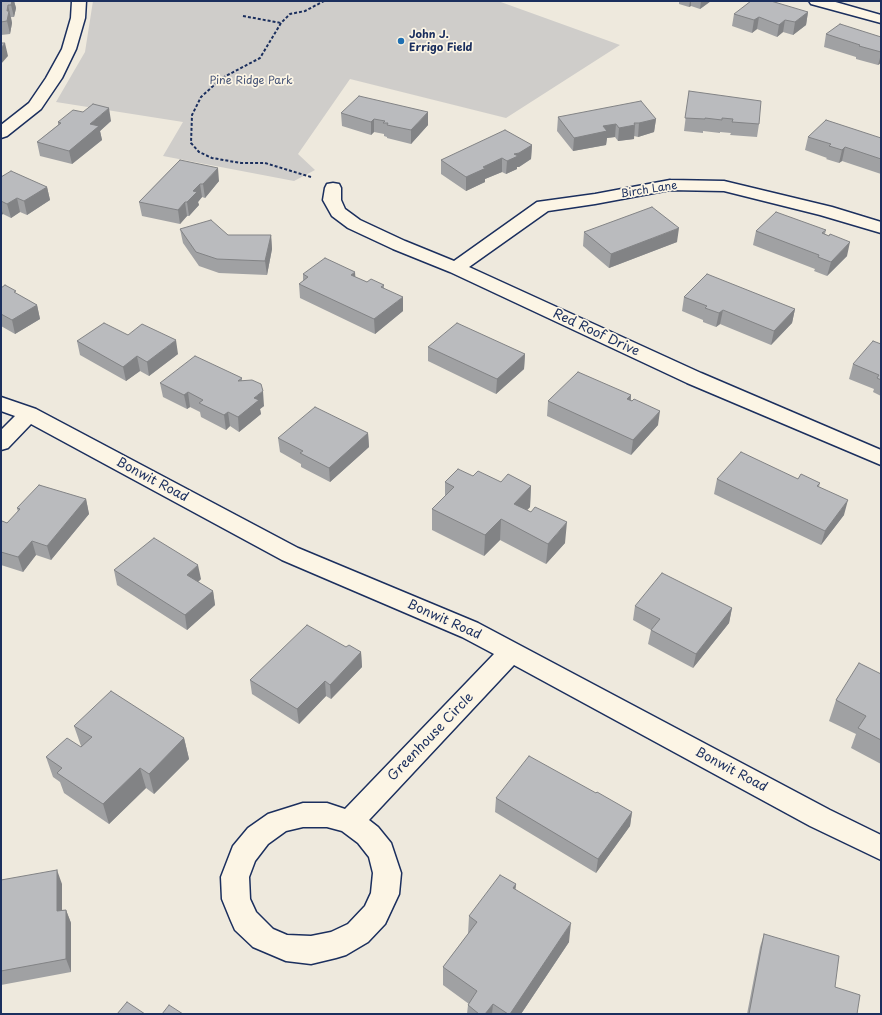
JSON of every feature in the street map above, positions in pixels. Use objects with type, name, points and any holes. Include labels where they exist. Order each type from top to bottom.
[{"type":"street","points":[[1,134],[35,106],[54,78],[69,49],[78,18],[80,1]]},
{"type":"street","points":[[816,1],[881,19]]},
{"type":"street","name":"Birch Lane","points":[[456,268],[543,206],[596,199],[670,185],[724,186],[826,211],[881,228]]},
{"type":"street","name":"Red Roof Drive","points":[[333,188],[332,200],[338,212],[354,224],[399,245],[456,268],[694,378],[881,458]]},
{"type":"street","name":"Bonwit Road","points":[[1,404],[29,414],[290,554],[470,630],[820,818],[881,848]]},
{"type":"street","points":[[1,443],[29,414]]},
{"type":"street","name":"Greenhouse Circle","points":[[350,822],[511,652]]},
{"type":"street","points":[[302,815],[327,815],[350,822],[368,835],[381,852],[386,873],[385,894],[375,915],[358,933],[336,945],[311,950],[286,948],[263,938],[245,921],[236,899],[235,877],[243,854],[258,836],[278,822],[302,815]]},
{"type":"path","points":[[324,1],[305,11],[290,14],[282,23],[260,58],[222,78],[201,97],[192,115],[191,143],[199,152],[212,158],[241,163],[265,163],[306,174],[333,188]]},
{"type":"path","points":[[243,16],[282,23]]},
{"type":"green space","name":"Pine Ridge Park","points":[[93,1],[498,1],[620,45],[506,118],[350,79],[298,154],[315,170],[294,181],[163,156],[183,122],[56,102],[85,52]]},
{"type":"building","points":[[1,1],[12,1],[11,5],[8,5],[7,11],[9,11],[7,21],[1,22]]},
{"type":"building","points":[[751,1],[771,1],[808,12],[795,22],[785,20],[779,25],[759,17],[754,20],[734,14]]},
{"type":"building","points":[[840,24],[881,37],[881,52],[826,34]]},
{"type":"building","points":[[689,91],[761,101],[759,124],[732,122],[733,119],[722,118],[722,120],[685,118]]},
{"type":"building","points":[[359,96],[428,112],[411,130],[387,125],[388,123],[383,123],[385,121],[374,119],[371,122],[341,113]]},
{"type":"building","points":[[641,101],[656,119],[634,123],[635,125],[619,128],[616,124],[603,126],[607,131],[574,138],[558,117]]},
{"type":"building","points":[[93,104],[109,108],[90,124],[99,126],[69,151],[37,142],[61,123],[58,122],[73,110],[83,112]]},
{"type":"building","points":[[826,120],[881,138],[881,159],[845,147],[842,150],[829,146],[831,144],[808,137]]},
{"type":"building","points":[[505,130],[532,145],[519,153],[514,154],[518,156],[507,161],[502,158],[483,167],[486,168],[466,177],[441,160]]},
{"type":"building","points":[[180,160],[218,168],[203,184],[200,184],[193,191],[197,192],[178,210],[139,202]]},
{"type":"building","points":[[11,171],[47,187],[24,201],[17,198],[7,204],[1,201],[1,177]]},
{"type":"building","points":[[652,207],[679,228],[611,254],[584,232]]},
{"type":"building","points":[[776,212],[826,230],[822,233],[829,236],[830,234],[850,242],[831,262],[818,257],[819,255],[756,231]]},
{"type":"building","points":[[211,220],[228,235],[271,235],[265,261],[217,259],[196,252],[180,229]]},
{"type":"building","points":[[325,258],[355,272],[351,275],[367,282],[371,279],[384,285],[381,287],[403,297],[374,319],[299,284],[308,277],[303,274]]},
{"type":"building","points":[[707,274],[795,309],[774,331],[723,310],[719,313],[705,308],[707,306],[684,297]]},
{"type":"building","points":[[5,285],[37,305],[12,320],[1,314],[1,288]]},
{"type":"building","points":[[104,323],[128,335],[142,324],[176,340],[147,362],[137,356],[123,367],[77,341]]},
{"type":"building","points":[[457,323],[525,354],[497,379],[428,347]]},
{"type":"building","points":[[873,341],[881,344],[881,380],[877,378],[879,375],[853,364]]},
{"type":"building","points":[[195,356],[242,378],[238,381],[252,380],[261,384],[263,391],[254,398],[259,400],[238,417],[228,412],[224,415],[199,403],[203,400],[188,392],[184,395],[160,383]]},
{"type":"building","points":[[578,372],[631,395],[627,399],[632,401],[634,399],[660,411],[633,440],[548,401]]},
{"type":"building","points":[[315,407],[368,433],[329,468],[300,453],[303,451],[278,438]]},
{"type":"building","points":[[741,452],[798,479],[801,474],[820,483],[817,486],[848,500],[825,531],[717,479]]},
{"type":"building","points":[[458,469],[473,476],[478,471],[501,482],[508,474],[531,486],[514,504],[531,512],[535,507],[567,522],[548,544],[501,519],[485,535],[432,509],[454,487],[445,482]]},
{"type":"building","points":[[39,485],[86,499],[47,546],[32,541],[18,557],[1,552],[2,521],[7,523],[20,509],[17,508]]},
{"type":"building","points":[[154,538],[198,565],[187,575],[213,591],[185,615],[114,570]]},
{"type":"building","points":[[662,573],[732,608],[696,654],[651,630],[660,619],[635,606]]},
{"type":"building","points":[[307,625],[346,647],[349,645],[361,652],[330,685],[325,681],[297,709],[250,680]]},
{"type":"building","points":[[859,663],[881,674],[881,740],[858,728],[866,716],[836,700]]},
{"type":"building","points":[[111,691],[184,738],[149,774],[140,768],[103,804],[57,773],[62,768],[46,757],[67,738],[81,747],[92,737],[74,726]]},
{"type":"building","points":[[529,756],[632,812],[598,859],[496,798]]},
{"type":"building","points":[[57,870],[57,911],[66,910],[66,959],[1,971],[1,880]]},
{"type":"building","points":[[500,875],[516,884],[513,888],[571,923],[510,1014],[493,1004],[485,1014],[479,1014],[468,1005],[477,991],[443,967],[477,922],[469,916]]},
{"type":"building","points":[[764,934],[839,956],[835,987],[860,995],[857,1014],[749,1014]]},
{"type":"building","points":[[127,1002],[145,1014],[117,1014]]},
{"type":"building","points":[[169,1005],[183,1014],[162,1014]]},
{"type":"place","name":"John J. Errigo Field","points":[[401,41]]}]
